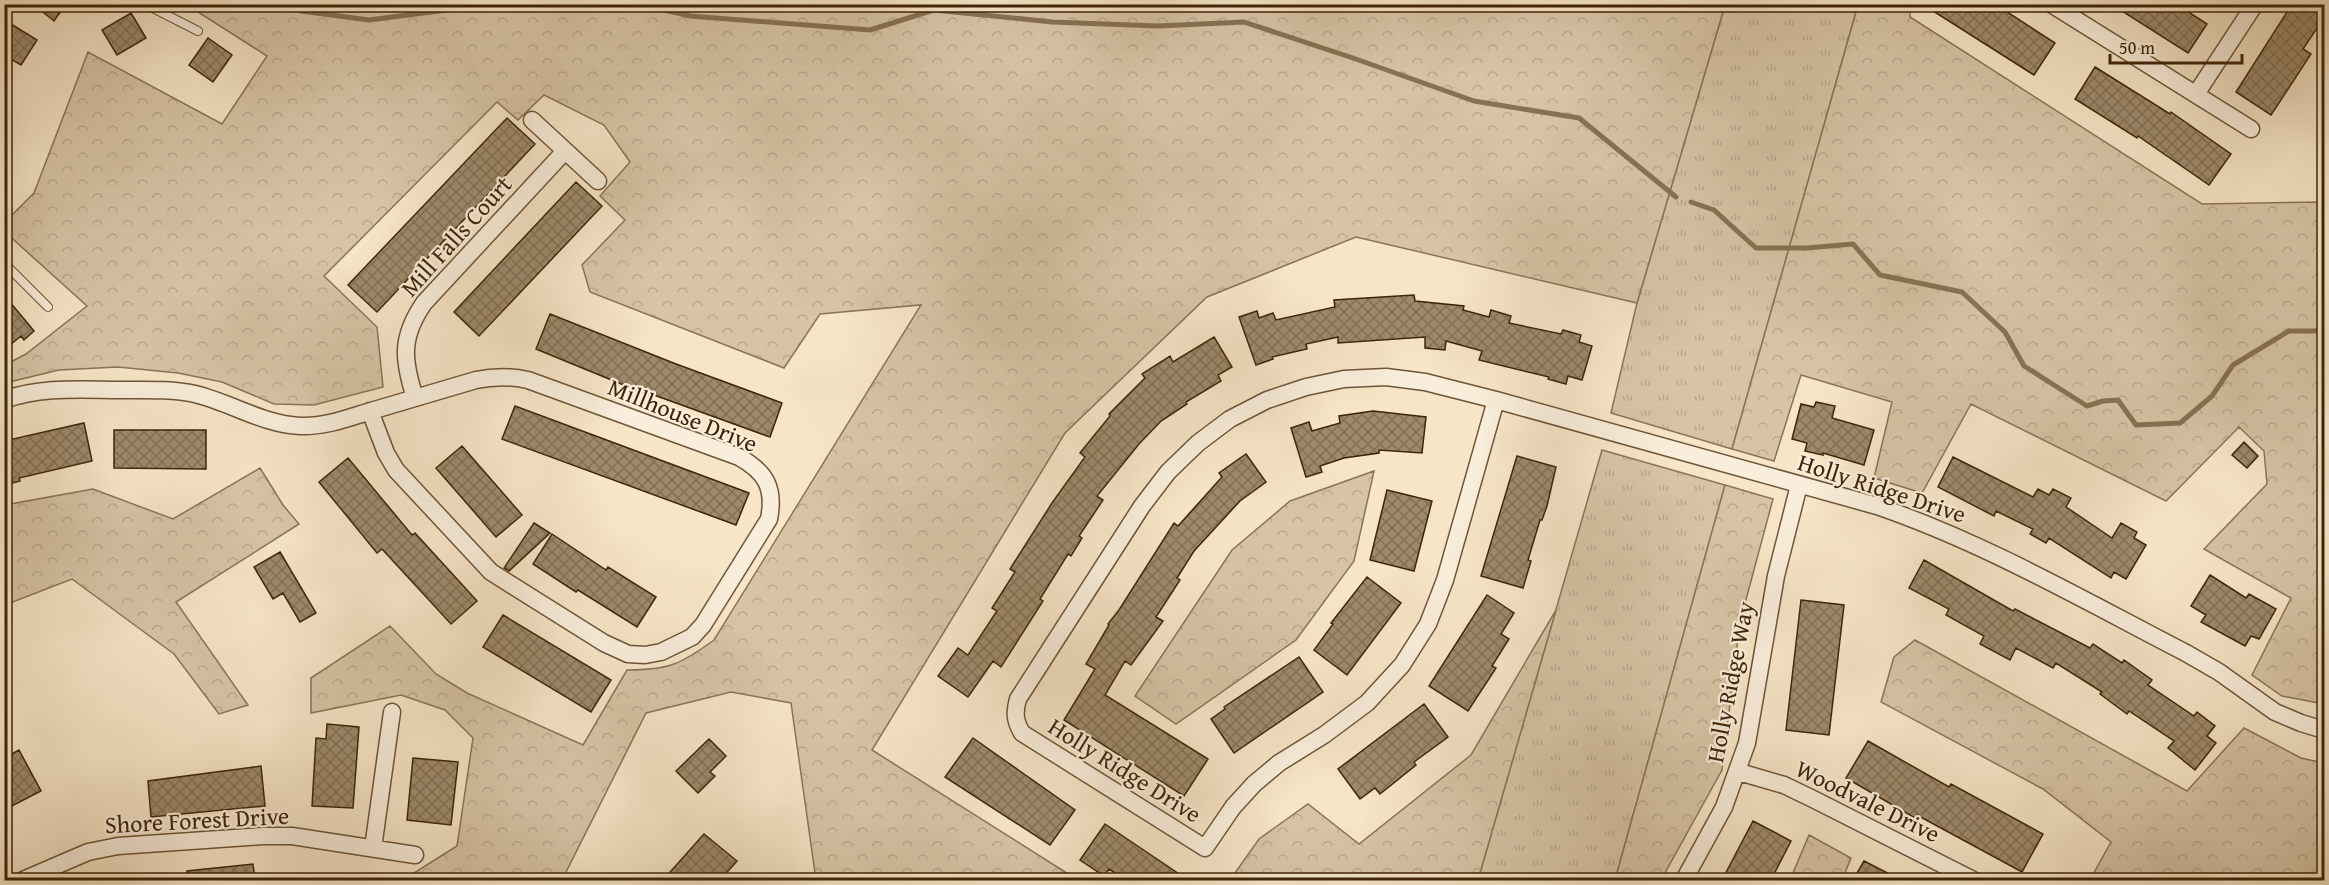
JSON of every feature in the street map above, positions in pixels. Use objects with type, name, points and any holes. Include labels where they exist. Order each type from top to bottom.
[{"type":"street","points":[[2051,4],[2251,129]]},
{"type":"street","points":[[2196,94],[2255,4]]},
{"type":"street","points":[[532,120],[598,182]]},
{"type":"street","name":"Mill Falls Court","points":[[415,398],[406,370],[405,355],[410,328],[416,315],[424,303],[566,151]]},
{"type":"street","name":"Millhouse Drive","points":[[4,400],[39,392],[64,390],[170,390],[196,394],[271,422],[304,426],[327,424],[370,411],[415,398],[494,376],[513,377],[528,380],[754,465],[764,476],[770,489],[772,505],[769,519],[703,625],[692,637],[661,652],[645,655],[628,654],[604,643],[491,572],[396,470],[386,453],[370,411]]},
{"type":"street","name":"Holly Ridge Drive","points":[[1496,400],[1445,580],[1428,624],[1402,664],[1367,703],[1324,735],[1279,763],[1254,784],[1233,807],[1205,848],[1022,733],[1016,723],[1015,710],[1018,699],[1142,506],[1168,472],[1198,443],[1230,419],[1267,400],[1306,387],[1344,379],[1386,377],[1425,382],[1496,400],[1877,506],[1923,522],[1968,541],[2186,653],[2219,672],[2275,712],[2325,730]]},
{"type":"street","name":"Holly Ridge Way","points":[[1684,880],[1724,807],[1739,772],[1753,715],[1776,576],[1799,484]]},
{"type":"street","points":[[373,848],[392,712]]},
{"type":"street","name":"Woodvale Drive","points":[[1739,772],[1784,785],[1973,880]]},
{"type":"street","name":"Shore Forest Drive","points":[[23,880],[88,852],[118,846],[292,836],[415,855]]},
{"type":"lane","points":[[145,4],[198,31]]},
{"type":"lane","points":[[4,263],[48,307]]},
{"type":"green space","points":[[187,5],[1725,5],[1637,303],[1356,237],[1207,297],[1065,433],[872,750],[1078,880],[816,880],[791,703],[731,692],[646,713],[562,880],[413,880],[414,873],[457,846],[473,738],[445,710],[401,695],[311,713],[311,678],[390,626],[436,674],[467,693],[583,745],[627,670],[654,669],[674,664],[714,640],[921,305],[820,314],[784,368],[590,292],[582,265],[625,220],[600,196],[630,162],[604,125],[544,95],[518,120],[497,102],[324,276],[377,327],[383,387],[314,405],[274,404],[222,382],[178,373],[118,367],[59,370],[5,383],[5,365],[26,354],[87,306],[5,232],[4,223],[34,193],[88,52],[222,124],[267,56]]},
{"type":"green space","points":[[1725,5],[1858,5],[1732,449],[1611,413],[1637,303]]},
{"type":"green space","points":[[1858,5],[1910,5],[1910,17],[2202,204],[2324,202],[2324,704],[2282,696],[2252,675],[2291,598],[2204,549],[2267,484],[2264,451],[2239,427],[2166,501],[1971,404],[1922,493],[1874,478],[1892,402],[1801,375],[1774,461],[1732,449]]},
{"type":"green space","points":[[1602,450],[1725,485],[1615,880],[1478,880]]},
{"type":"green space","points":[[260,468],[283,505],[299,524],[176,602],[248,705],[219,714],[174,654],[72,579],[5,605],[5,505],[93,489],[173,519]]},
{"type":"green space","points":[[1374,471],[1354,561],[1296,640],[1176,724],[1135,696],[1232,550],[1290,501]]},
{"type":"green space","points":[[1725,485],[1773,499],[1740,622],[1722,770],[1661,880],[1615,880]]},
{"type":"green space","points":[[1556,610],[1478,880],[1230,880],[1259,839],[1308,804],[1359,844],[1471,755]]},
{"type":"green space","points":[[1915,640],[2187,791],[2244,728],[2301,758],[2324,763],[2324,880],[2090,880],[2111,842],[2043,789],[1881,702],[1894,657]]},
{"type":"green space","points":[[1809,835],[1851,858],[1842,880],[1790,880]]},
{"type":"building","points":[[33,4],[66,4],[54,21]]},
{"type":"building","points":[[1922,4],[1995,4],[2055,43],[2034,75]]},
{"type":"building","points":[[2111,4],[2176,4],[2207,24],[2188,53]]},
{"type":"building","points":[[2292,4],[2325,4],[2325,16],[2303,49],[2311,54],[2271,115],[2236,92]]},
{"type":"building","points":[[131,13],[146,38],[117,55],[102,30]]},
{"type":"building","points":[[11,24],[37,40],[21,65],[4,55],[4,35]]},
{"type":"building","points":[[208,38],[232,55],[213,82],[189,65]]},
{"type":"building","points":[[2095,67],[2170,114],[2171,112],[2231,154],[2209,185],[2138,136],[2137,138],[2075,99]]},
{"type":"building","points":[[507,118],[535,144],[377,312],[348,285]]},
{"type":"building","points":[[576,182],[602,206],[479,336],[454,312]]},
{"type":"building","points":[[4,295],[34,331],[24,340],[21,336],[4,350]]},
{"type":"building","points":[[1414,295],[1415,301],[1464,306],[1463,310],[1489,317],[1491,310],[1511,316],[1509,323],[1561,334],[1563,330],[1581,335],[1579,342],[1592,346],[1582,380],[1568,376],[1566,384],[1548,379],[1549,377],[1479,360],[1482,351],[1446,341],[1445,350],[1425,348],[1425,337],[1338,343],[1338,337],[1306,344],[1307,349],[1272,357],[1273,359],[1256,365],[1239,317],[1257,311],[1259,318],[1273,313],[1276,320],[1335,307],[1334,300]]},
{"type":"building","points":[[550,314],[782,403],[770,437],[654,395],[653,397],[536,349]]},
{"type":"building","points":[[1214,337],[1232,367],[1218,375],[1221,381],[1186,402],[1187,404],[1161,421],[1139,444],[1097,496],[1103,500],[1079,536],[1082,538],[1071,556],[1068,554],[1040,599],[1043,601],[1001,667],[993,661],[968,697],[938,676],[958,648],[968,655],[997,611],[992,608],[1015,572],[1010,569],[1052,503],[1085,457],[1080,453],[1110,416],[1109,414],[1145,378],[1142,374],[1170,356],[1173,362]]},
{"type":"building","points":[[1816,402],[1835,406],[1832,418],[1874,430],[1864,465],[1823,453],[1823,455],[1805,451],[1807,443],[1792,439],[1801,404],[1814,407]]},
{"type":"building","points":[[515,406],[749,493],[736,525],[502,439]]},
{"type":"building","points":[[1373,411],[1426,417],[1422,453],[1379,450],[1379,453],[1344,458],[1320,466],[1322,472],[1306,477],[1291,428],[1309,422],[1312,431],[1340,423],[1339,416]]},
{"type":"building","points":[[84,423],[92,461],[19,478],[20,481],[4,485],[4,441]]},
{"type":"building","points":[[114,430],[206,430],[206,469],[114,468]]},
{"type":"building","points":[[2244,442],[2258,456],[2247,468],[2232,455]]},
{"type":"building","points":[[462,446],[522,515],[496,537],[436,468]]},
{"type":"building","points":[[1246,454],[1266,482],[1240,501],[1194,551],[1177,578],[1180,580],[1156,617],[1163,621],[1131,665],[1125,661],[1105,695],[1208,759],[1184,796],[1064,720],[1095,669],[1086,664],[1108,624],[1174,523],[1178,526],[1222,477],[1219,473]]},
{"type":"building","points":[[1517,456],[1556,467],[1547,506],[1540,520],[1528,560],[1531,561],[1523,588],[1481,576]]},
{"type":"building","points":[[1953,457],[2033,497],[2038,489],[2049,495],[2053,489],[2071,498],[2066,507],[2112,538],[2121,523],[2137,532],[2134,538],[2146,545],[2126,579],[2114,572],[2111,578],[2049,538],[2046,543],[2030,534],[2033,529],[1996,511],[1994,516],[1938,487]]},
{"type":"building","points":[[348,458],[412,535],[415,533],[477,601],[451,624],[382,549],[377,553],[319,482]]},
{"type":"building","points":[[1387,490],[1432,501],[1414,571],[1370,560]]},
{"type":"building","points":[[534,523],[550,533],[509,571],[504,568]]},
{"type":"building","points":[[552,534],[606,570],[608,567],[656,597],[637,627],[533,564]]},
{"type":"building","points":[[280,552],[316,613],[300,622],[283,593],[273,599],[254,567]]},
{"type":"building","points":[[1924,560],[2013,611],[2015,609],[2090,648],[2093,644],[2122,663],[2124,660],[2152,680],[2148,685],[2194,716],[2197,712],[2215,726],[2207,736],[2216,743],[2195,770],[2168,748],[2174,741],[2129,711],[2127,714],[2100,694],[2102,692],[2056,663],[2053,668],[2016,648],[2010,660],[1980,644],[1984,636],[1946,615],[1949,609],[1909,588]]},
{"type":"building","points":[[2210,575],[2246,598],[2249,594],[2276,609],[2259,639],[2251,636],[2245,646],[2201,622],[2206,615],[2191,606]]},
{"type":"building","points":[[1367,577],[1401,603],[1347,675],[1314,650],[1333,624],[1331,623]]},
{"type":"building","points":[[1487,595],[1514,613],[1501,634],[1509,639],[1492,666],[1496,668],[1468,711],[1429,686]]},
{"type":"building","points":[[1801,600],[1844,605],[1829,735],[1786,730]]},
{"type":"building","points":[[503,615],[611,680],[591,712],[483,647]]},
{"type":"building","points":[[1299,657],[1323,692],[1234,753],[1211,719],[1225,709],[1224,707]]},
{"type":"building","points":[[1424,704],[1448,737],[1414,762],[1416,765],[1380,794],[1375,788],[1360,799],[1338,769]]},
{"type":"building","points":[[327,724],[359,727],[353,808],[312,806],[316,738],[326,739]]},
{"type":"building","points":[[973,738],[1075,810],[1050,845],[945,777]]},
{"type":"building","points":[[709,739],[726,756],[710,772],[715,776],[698,793],[676,771]]},
{"type":"building","points":[[1868,741],[1949,787],[1951,784],[2043,834],[2022,872],[1917,815],[1915,818],[1846,778]]},
{"type":"building","points":[[19,750],[41,791],[4,810],[4,758]]},
{"type":"building","points":[[413,758],[458,762],[451,825],[407,820]]},
{"type":"building","points":[[261,766],[265,806],[151,817],[148,781]]},
{"type":"building","points":[[1753,821],[1791,841],[1771,880],[1722,880]]},
{"type":"building","points":[[1105,824],[1188,880],[1126,880],[1109,869],[1104,876],[1080,860]]},
{"type":"building","points":[[704,834],[737,861],[720,880],[663,880]]},
{"type":"building","points":[[1864,861],[1901,880],[1853,880]]},
{"type":"building","points":[[253,864],[255,880],[188,880],[187,871]]},
{"type":"waterway","points":[[294,4],[301,11],[369,20],[494,4]]},
{"type":"waterway","points":[[638,4],[690,16],[870,30],[934,10],[1052,22],[1158,26],[1244,22],[1474,101],[1579,118],[1676,197]]},
{"type":"waterway","points":[[1691,202],[1714,210],[1756,248],[1807,248],[1853,244],[1880,275],[1962,292],[2005,332],[2024,366],[2087,406],[2103,401],[2118,400],[2136,425],[2180,423],[2212,396],[2233,365],[2289,331],[2324,331]]}]
